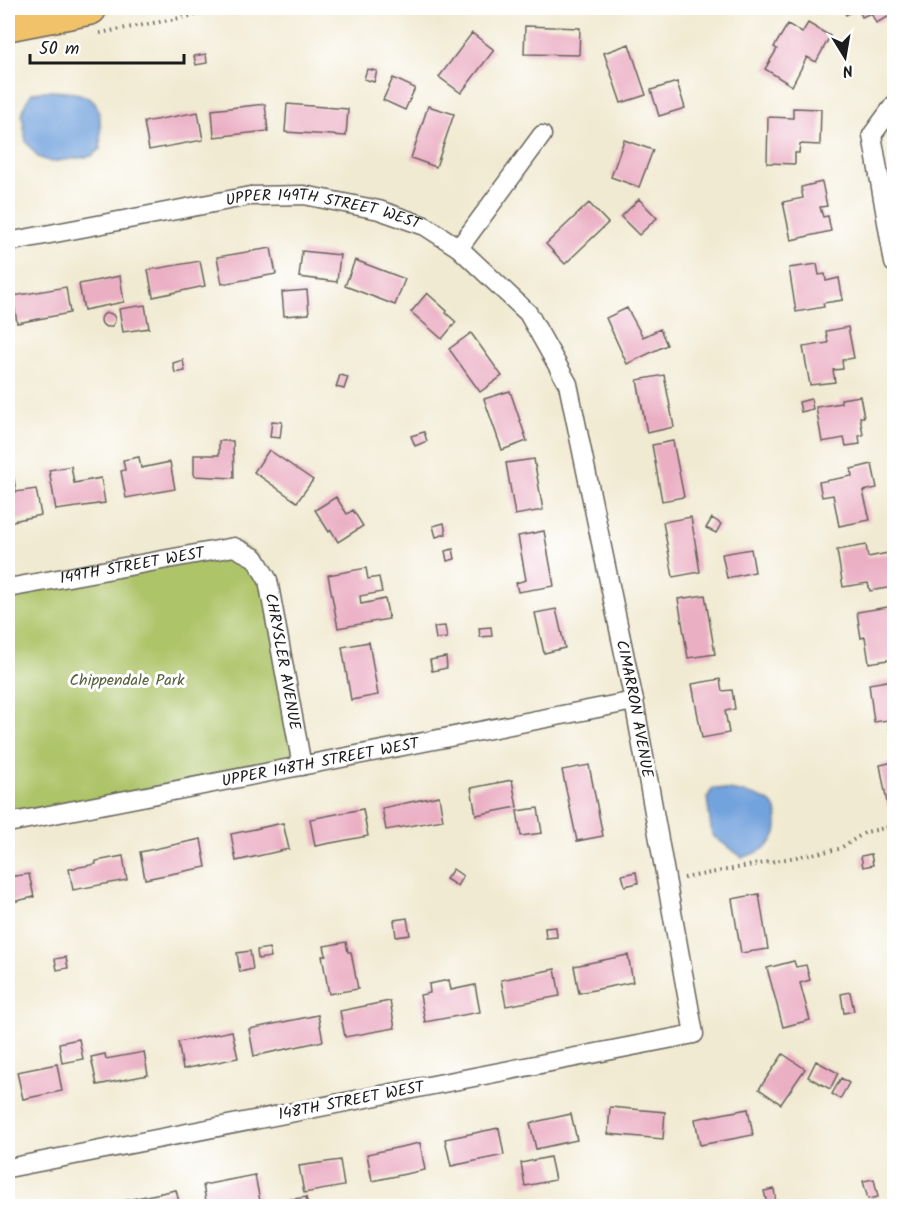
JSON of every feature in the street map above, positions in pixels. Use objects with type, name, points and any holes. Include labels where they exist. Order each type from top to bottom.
[{"type":"highway","points":[[8,24],[94,21]]},
{"type":"street","points":[[894,105],[872,135],[894,263]]},
{"type":"street","points":[[459,248],[542,135]]},
{"type":"street","name":"UPPER 149TH STREET WEST","points":[[8,242],[250,196],[304,195],[379,210],[425,226],[459,248],[528,313],[568,384]]},
{"type":"street","name":"CIMARRON AVENUE","points":[[568,384],[634,702],[694,1034]]},
{"type":"street","name":"149TH STREET WEST","points":[[8,588],[234,547],[255,558]]},
{"type":"street","name":"CHRYSLER AVENUE","points":[[255,558],[268,580],[302,766]]},
{"type":"street","name":"UPPER 148TH STREET WEST","points":[[8,823],[634,702]]},
{"type":"street","name":"148TH STREET WEST","points":[[8,1168],[694,1034]]},
{"type":"path","points":[[94,21],[233,8]]},
{"type":"path","points":[[666,881],[839,849],[866,832],[894,826]]},
{"type":"green space","name":"Chippendale Park","points":[[236,542],[256,555],[305,764],[8,821],[8,586]]},
{"type":"water","points":[[45,91],[76,93],[93,101],[100,118],[101,132],[100,149],[92,156],[51,162],[38,157],[26,142],[22,114],[26,102],[32,93]]},
{"type":"water","points":[[713,788],[752,795],[774,806],[777,814],[777,829],[772,841],[762,850],[742,857],[712,835],[707,798]]},
{"type":"building","points":[[842,8],[858,8],[846,15]]},
{"type":"building","points":[[858,8],[894,8],[894,14],[876,23],[871,13],[862,17]]},
{"type":"building","points":[[808,23],[830,36],[816,62],[807,57],[792,86],[765,69],[777,49],[774,47],[788,24],[802,33]]},
{"type":"building","points":[[525,26],[580,28],[579,55],[524,54]]},
{"type":"building","points":[[472,33],[494,50],[461,93],[439,77]]},
{"type":"building","points":[[629,44],[646,95],[621,103],[604,53]]},
{"type":"building","points":[[206,54],[207,63],[196,65],[194,56]]},
{"type":"building","points":[[367,69],[377,71],[374,82],[364,79]]},
{"type":"building","points":[[393,78],[415,88],[405,110],[383,100]]},
{"type":"building","points":[[677,82],[685,108],[659,116],[651,90]]},
{"type":"building","points":[[265,104],[268,131],[214,137],[212,110]]},
{"type":"building","points":[[287,104],[348,109],[346,136],[285,132]]},
{"type":"building","points":[[428,106],[454,114],[436,167],[411,158]]},
{"type":"building","points":[[793,108],[821,109],[820,145],[800,144],[799,153],[795,153],[795,164],[767,163],[768,117],[793,118]]},
{"type":"building","points":[[198,112],[203,140],[149,150],[144,122]]},
{"type":"building","points":[[624,140],[653,150],[639,187],[611,177]]},
{"type":"building","points":[[822,182],[827,206],[820,207],[823,217],[828,216],[831,231],[791,240],[783,202],[803,198],[801,187]]},
{"type":"building","points":[[639,199],[657,218],[639,235],[621,217]]},
{"type":"building","points":[[589,203],[608,223],[565,264],[546,244]]},
{"type":"building","points":[[271,248],[276,274],[222,284],[217,257]]},
{"type":"building","points":[[302,251],[340,255],[337,282],[299,277]]},
{"type":"building","points":[[355,260],[405,279],[395,305],[345,286]]},
{"type":"building","points":[[200,261],[205,286],[153,297],[148,270]]},
{"type":"building","points":[[817,264],[819,275],[825,274],[826,281],[839,278],[843,300],[823,303],[824,307],[796,312],[789,268]]},
{"type":"building","points":[[120,276],[124,302],[84,310],[79,284]]},
{"type":"building","points":[[66,287],[70,313],[17,323],[13,296]]},
{"type":"building","points":[[307,290],[309,314],[284,316],[282,292]]},
{"type":"building","points":[[427,293],[456,322],[442,339],[411,312]]},
{"type":"building","points":[[145,305],[149,328],[123,332],[119,309]]},
{"type":"building","points":[[627,308],[643,337],[660,329],[667,345],[627,364],[606,318]]},
{"type":"building","points":[[108,313],[113,315],[115,320],[113,325],[108,327],[103,325],[101,320],[103,315]]},
{"type":"building","points":[[848,327],[854,358],[842,360],[843,369],[833,370],[835,382],[810,385],[803,347],[828,343],[826,331]]},
{"type":"building","points":[[471,333],[502,376],[480,392],[449,349]]},
{"type":"building","points":[[183,360],[185,371],[175,373],[173,363]]},
{"type":"building","points":[[340,375],[348,377],[344,389],[336,387]]},
{"type":"building","points":[[664,375],[674,427],[647,433],[637,380]]},
{"type":"building","points":[[510,391],[527,441],[502,450],[484,399]]},
{"type":"building","points":[[860,396],[864,417],[860,417],[863,435],[859,436],[860,444],[846,446],[844,438],[822,442],[816,407],[841,403],[841,399]]},
{"type":"building","points":[[811,399],[813,409],[801,412],[799,402]]},
{"type":"building","points":[[272,421],[282,422],[280,438],[270,437]]},
{"type":"building","points":[[424,432],[427,441],[415,446],[411,436]]},
{"type":"building","points":[[219,441],[233,441],[234,478],[194,476],[194,455],[219,455]]},
{"type":"building","points":[[673,441],[684,497],[662,501],[652,445]]},
{"type":"building","points":[[269,450],[313,480],[297,502],[254,472]]},
{"type":"building","points":[[139,457],[141,468],[170,462],[175,489],[126,498],[121,471],[125,470],[123,460]]},
{"type":"building","points":[[534,459],[543,510],[515,515],[506,463]]},
{"type":"building","points":[[872,464],[877,488],[863,491],[870,520],[839,526],[833,495],[822,497],[819,482],[852,476],[851,469]]},
{"type":"building","points":[[71,466],[74,483],[101,478],[105,503],[56,510],[49,470]]},
{"type":"building","points":[[14,479],[16,492],[36,489],[41,515],[8,522],[8,480]]},
{"type":"building","points":[[336,497],[347,514],[353,510],[363,526],[338,542],[315,510]]},
{"type":"building","points":[[691,517],[700,572],[673,577],[663,522]]},
{"type":"building","points":[[712,518],[721,524],[716,533],[706,528]]},
{"type":"building","points":[[444,523],[446,534],[436,537],[433,526]]},
{"type":"building","points":[[544,531],[554,586],[518,592],[516,583],[526,580],[518,536]]},
{"type":"building","points":[[866,545],[868,557],[888,553],[894,587],[870,591],[868,583],[843,587],[837,550]]},
{"type":"building","points":[[453,549],[455,559],[447,561],[445,551]]},
{"type":"building","points":[[751,549],[755,572],[727,578],[722,554]]},
{"type":"building","points":[[366,568],[368,579],[379,577],[382,592],[360,596],[361,604],[385,599],[389,619],[338,628],[328,575]]},
{"type":"building","points":[[705,595],[715,654],[688,658],[678,599]]},
{"type":"building","points":[[894,606],[894,659],[869,663],[865,637],[861,638],[857,612]]},
{"type":"building","points":[[556,609],[565,648],[544,653],[535,613]]},
{"type":"building","points":[[445,626],[447,638],[436,639],[434,627]]},
{"type":"building","points":[[491,627],[492,636],[480,637],[479,628]]},
{"type":"building","points":[[369,642],[378,695],[351,700],[342,647]]},
{"type":"building","points":[[446,657],[447,668],[432,671],[430,660]]},
{"type":"building","points":[[892,675],[894,675],[894,728],[889,729],[888,720],[874,722],[869,684],[892,680]]},
{"type":"building","points":[[720,679],[722,691],[732,690],[735,709],[725,711],[729,733],[702,738],[692,684]]},
{"type":"building","points":[[894,762],[894,807],[888,808],[880,765]]},
{"type":"building","points":[[589,765],[603,836],[577,841],[562,770]]},
{"type":"building","points":[[512,780],[517,807],[476,815],[471,788]]},
{"type":"building","points":[[439,796],[443,820],[386,830],[382,808]]},
{"type":"building","points":[[538,808],[542,833],[521,836],[517,811]]},
{"type":"building","points":[[363,809],[368,836],[315,846],[310,819]]},
{"type":"building","points":[[283,823],[289,849],[236,861],[231,834]]},
{"type":"building","points":[[201,839],[206,867],[145,879],[140,852]]},
{"type":"building","points":[[871,854],[873,865],[863,867],[861,856]]},
{"type":"building","points":[[123,856],[127,880],[73,890],[69,869]]},
{"type":"building","points":[[453,869],[463,876],[457,886],[446,879]]},
{"type":"building","points":[[636,872],[638,883],[625,886],[622,875]]},
{"type":"building","points":[[29,874],[34,897],[8,903],[8,877]]},
{"type":"building","points":[[759,894],[768,949],[741,953],[732,899]]},
{"type":"building","points":[[407,918],[410,935],[396,937],[394,920]]},
{"type":"building","points":[[556,927],[557,937],[546,938],[545,928]]},
{"type":"building","points":[[346,942],[348,952],[351,952],[358,989],[329,994],[322,956],[326,955],[324,946]]},
{"type":"building","points":[[269,948],[271,957],[258,959],[257,950]]},
{"type":"building","points":[[250,951],[253,969],[240,972],[237,953]]},
{"type":"building","points":[[628,955],[633,982],[579,993],[574,966]]},
{"type":"building","points":[[66,957],[68,968],[57,970],[55,959]]},
{"type":"building","points":[[794,961],[796,967],[806,965],[810,980],[800,983],[810,1020],[783,1027],[767,968]]},
{"type":"building","points":[[555,969],[560,996],[506,1006],[501,980]]},
{"type":"building","points":[[449,980],[451,990],[475,985],[480,1012],[425,1022],[420,995],[430,993],[429,984]]},
{"type":"building","points":[[850,992],[854,1011],[844,1013],[841,994]]},
{"type":"building","points":[[390,1001],[395,1028],[345,1037],[340,1011]]},
{"type":"building","points":[[318,1015],[323,1041],[254,1056],[249,1029]]},
{"type":"building","points":[[232,1031],[238,1058],[183,1069],[178,1042]]},
{"type":"building","points":[[79,1039],[83,1059],[62,1063],[59,1043]]},
{"type":"building","points":[[144,1052],[148,1075],[97,1085],[91,1057],[105,1054],[106,1059]]},
{"type":"building","points":[[783,1054],[805,1069],[781,1104],[759,1089]]},
{"type":"building","points":[[816,1061],[838,1073],[830,1089],[808,1077]]},
{"type":"building","points":[[57,1064],[62,1091],[23,1099],[17,1072]]},
{"type":"building","points":[[841,1078],[849,1083],[840,1099],[832,1094]]},
{"type":"building","points":[[610,1107],[665,1112],[663,1139],[608,1134]]},
{"type":"building","points":[[748,1109],[753,1135],[700,1145],[695,1119]]},
{"type":"building","points":[[571,1114],[577,1140],[536,1149],[530,1123]]},
{"type":"building","points":[[499,1128],[504,1155],[451,1166],[445,1139]]},
{"type":"building","points":[[420,1143],[425,1170],[372,1181],[367,1154]]},
{"type":"building","points":[[550,1157],[555,1180],[525,1186],[521,1163]]},
{"type":"building","points":[[340,1160],[344,1186],[304,1193],[299,1166]]},
{"type":"building","points":[[255,1175],[261,1206],[207,1206],[203,1185]]},
{"type":"building","points":[[874,1179],[878,1197],[868,1199],[863,1181]]},
{"type":"building","points":[[774,1189],[776,1203],[767,1204],[764,1191]]},
{"type":"building","points":[[176,1190],[180,1206],[113,1206],[112,1203]]},
{"type":"building","points":[[306,1197],[308,1206],[281,1206],[281,1201]]}]
